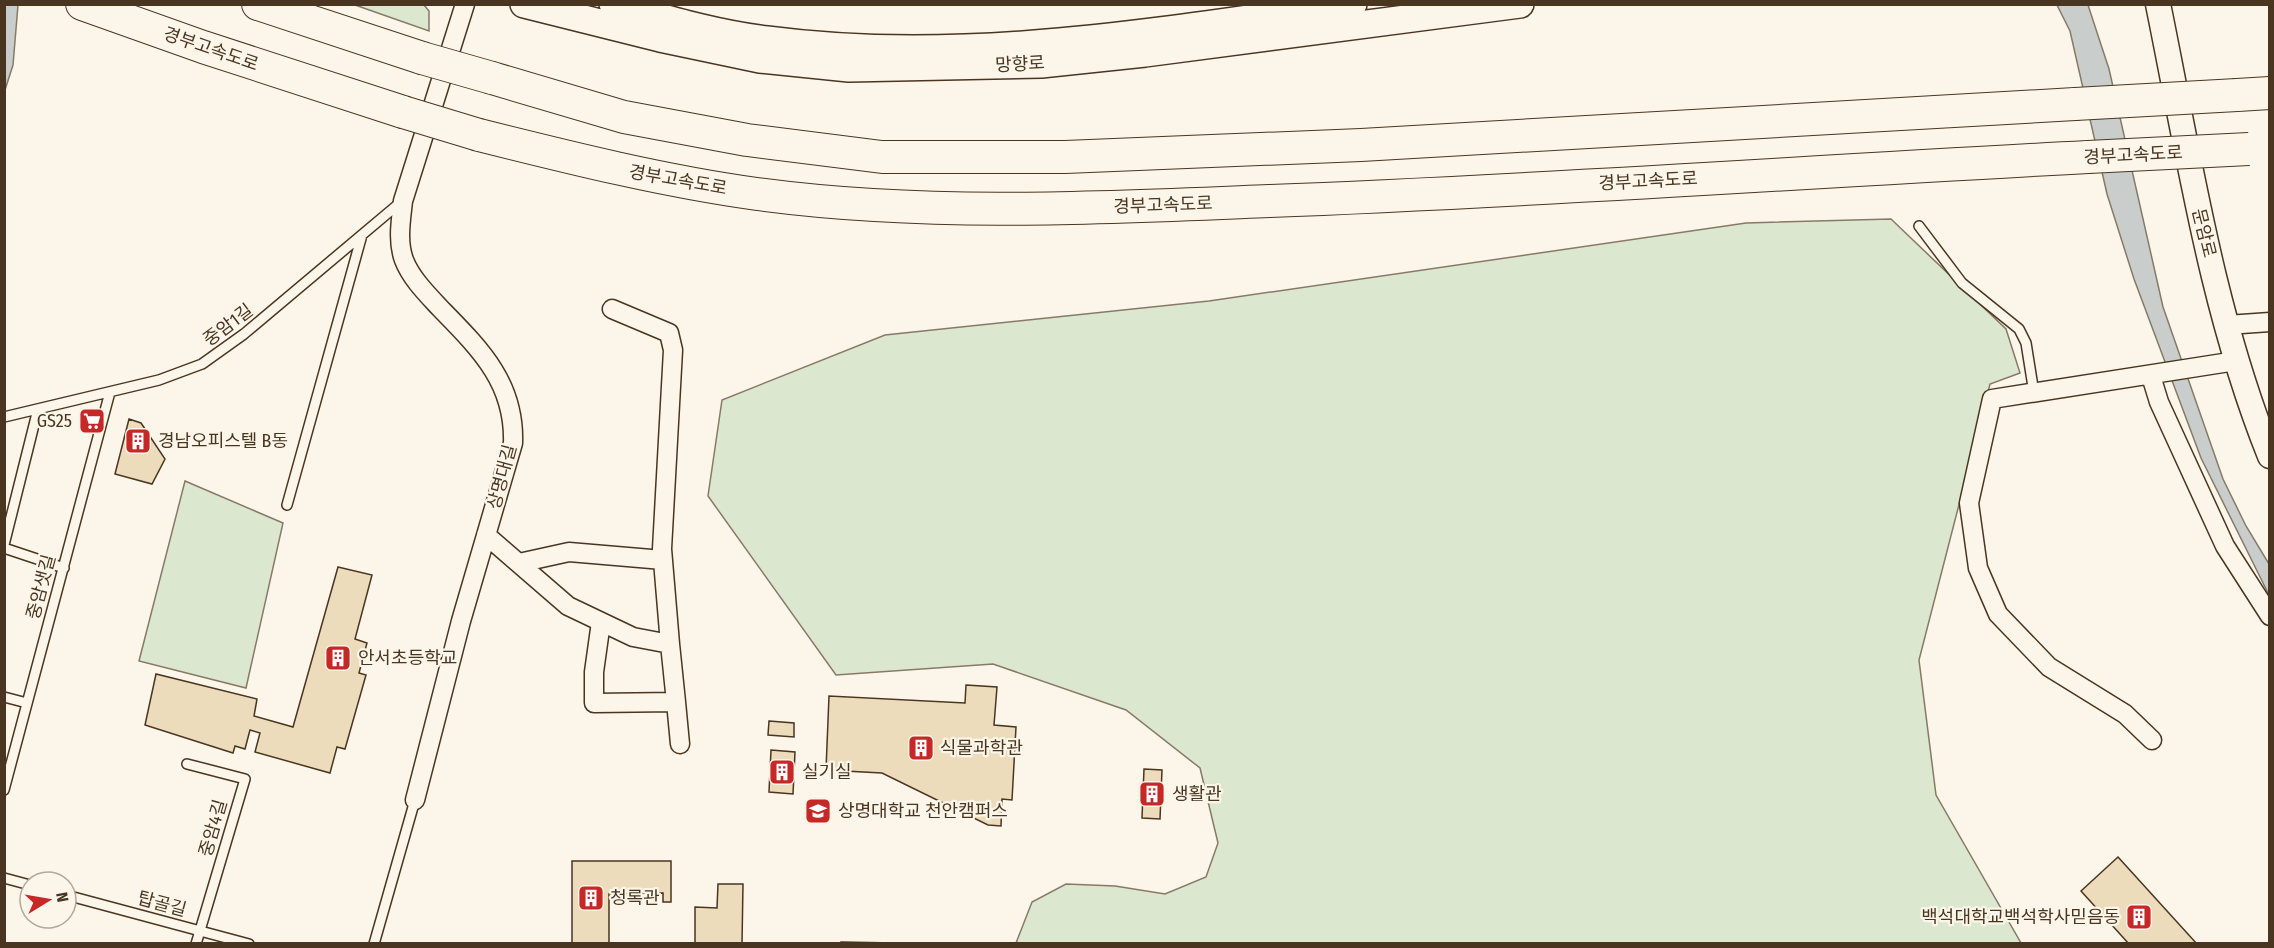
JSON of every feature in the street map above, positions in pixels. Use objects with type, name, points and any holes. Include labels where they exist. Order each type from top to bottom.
[{"type":"highway","name":"경부고속도로","points":[[82,4],[203,48],[403,112],[479,135],[621,170],[759,194],[909,207],[1080,208],[1366,198],[2259,149]]},
{"type":"highway","points":[[258,4],[422,58],[624,117],[747,140],[882,157],[1065,158],[1361,145],[2270,93]]},
{"type":"main road","name":"망향로","points":[[524,4],[583,12],[760,59],[849,68],[952,68],[1041,64],[1145,53],[1520,4]]},
{"type":"main road","name":"망향로","points":[[613,4],[698,27],[766,40],[859,48],[972,49],[1136,34],[1353,4]]},
{"type":"street","name":"상명대길","points":[[415,800],[513,443],[514,421],[506,392],[493,366],[421,288],[404,259],[399,232],[403,201],[465,4]]},
{"type":"street","points":[[2139,4],[2167,50]]},
{"type":"street","name":"문암로","points":[[2162,9],[2167,50],[2198,211],[2245,393],[2270,456]]},
{"type":"street","points":[[612,309],[669,333],[673,350],[663,560],[680,744]]},
{"type":"street","points":[[2227,325],[2270,322]]},
{"type":"street","points":[[2152,740],[2125,714],[2049,667],[1998,614],[1978,568],[1969,503],[1992,399],[2236,361]]},
{"type":"street","points":[[2158,374],[2159,402],[2225,546],[2270,616]]},
{"type":"street","points":[[486,535],[568,606],[633,637],[670,644]]},
{"type":"street","points":[[519,563],[568,552],[663,560]]},
{"type":"street","points":[[601,622],[594,672],[594,703],[676,702]]},
{"type":"lane","name":"중암1길","points":[[4,417],[159,380],[202,364],[244,334],[403,201]]},
{"type":"lane","points":[[1919,226],[1962,283],[2019,329],[2026,343],[2034,393]]},
{"type":"lane","points":[[287,505],[362,235]]},
{"type":"lane","name":"중암샛길","points":[[4,790],[110,392]]},
{"type":"lane","points":[[38,409],[4,547],[64,568]]},
{"type":"lane","points":[[4,697],[27,703]]},
{"type":"lane","name":"중암4길","points":[[188,764],[244,779],[196,944]]},
{"type":"lane","name":"상명대길","points":[[374,944],[415,800]]},
{"type":"lane","name":"탑골길","points":[[78,898],[249,944]]},
{"type":"green space","points":[[355,5],[424,5],[429,11],[429,31]]},
{"type":"green space","points":[[1891,219],[2006,329],[2020,373],[1990,384],[1919,660],[1936,795],[2021,943],[1016,943],[1032,902],[1066,884],[1115,886],[1165,894],[1206,877],[1218,843],[1200,768],[1126,710],[993,664],[836,675],[708,496],[722,400],[885,335],[1209,301],[1746,223]]},
{"type":"green space","points":[[185,481],[283,523],[246,688],[139,661]]},
{"type":"shaded area","points":[[5,4],[18,5],[13,65],[5,90]]},
{"type":"shaded area","points":[[2057,5],[2088,5],[2109,69],[2163,307],[2223,479],[2246,526],[2269,564],[2269,595],[2201,458],[2134,279],[2107,194],[2070,31]]},
{"type":"building","name":"경남오피스텔 B동","points":[[129,419],[141,423],[165,459],[152,484],[115,474]]},
{"type":"building","name":"안서초등학교","points":[[338,567],[372,575],[355,639],[367,643],[359,673],[366,675],[345,749],[337,747],[330,773],[255,752],[260,733],[250,730],[245,749],[235,746],[233,753],[145,725],[156,674],[257,699],[254,716],[293,727]]},
{"type":"building","name":"식물과학관","points":[[966,685],[997,687],[994,725],[1016,727],[1012,800],[1002,799],[1001,826],[988,825],[882,773],[826,770],[829,696],[965,703]]},
{"type":"building","name":"실기실","points":[[769,721],[794,723],[794,737],[768,735]]},
{"type":"building","name":"실기실","points":[[771,750],[795,752],[793,794],[769,792]]},
{"type":"building","name":"생활관","points":[[1144,769],[1162,770],[1160,819],[1142,818]]},
{"type":"building","name":"백석대학교백석학사믿음동","points":[[2118,857],[2197,944],[2129,944],[2081,891]]},
{"type":"building","name":"청록관","points":[[572,861],[671,861],[671,902],[663,902],[663,893],[609,894],[609,944],[572,944]]},
{"type":"building","points":[[718,884],[743,884],[742,944],[695,944],[695,907],[717,908]]},
{"type":"building","points":[[841,942],[896,943],[896,944],[841,944]]},
{"type":"place","name":"GS25","points":[[92,421]]},
{"type":"place","name":"경남오피스텔 B동","points":[[138,441]]},
{"type":"place","name":"안서초등학교","points":[[338,658]]},
{"type":"place","name":"식물과학관","points":[[921,748]]},
{"type":"place","name":"실기실","points":[[782,772]]},
{"type":"place","name":"생활관","points":[[1152,794]]},
{"type":"place","name":"상명대학교 천안캠퍼스","points":[[818,811]]},
{"type":"place","name":"청록관","points":[[591,898]]},
{"type":"place","name":"백석대학교백석학사믿음동","points":[[2139,917]]}]
